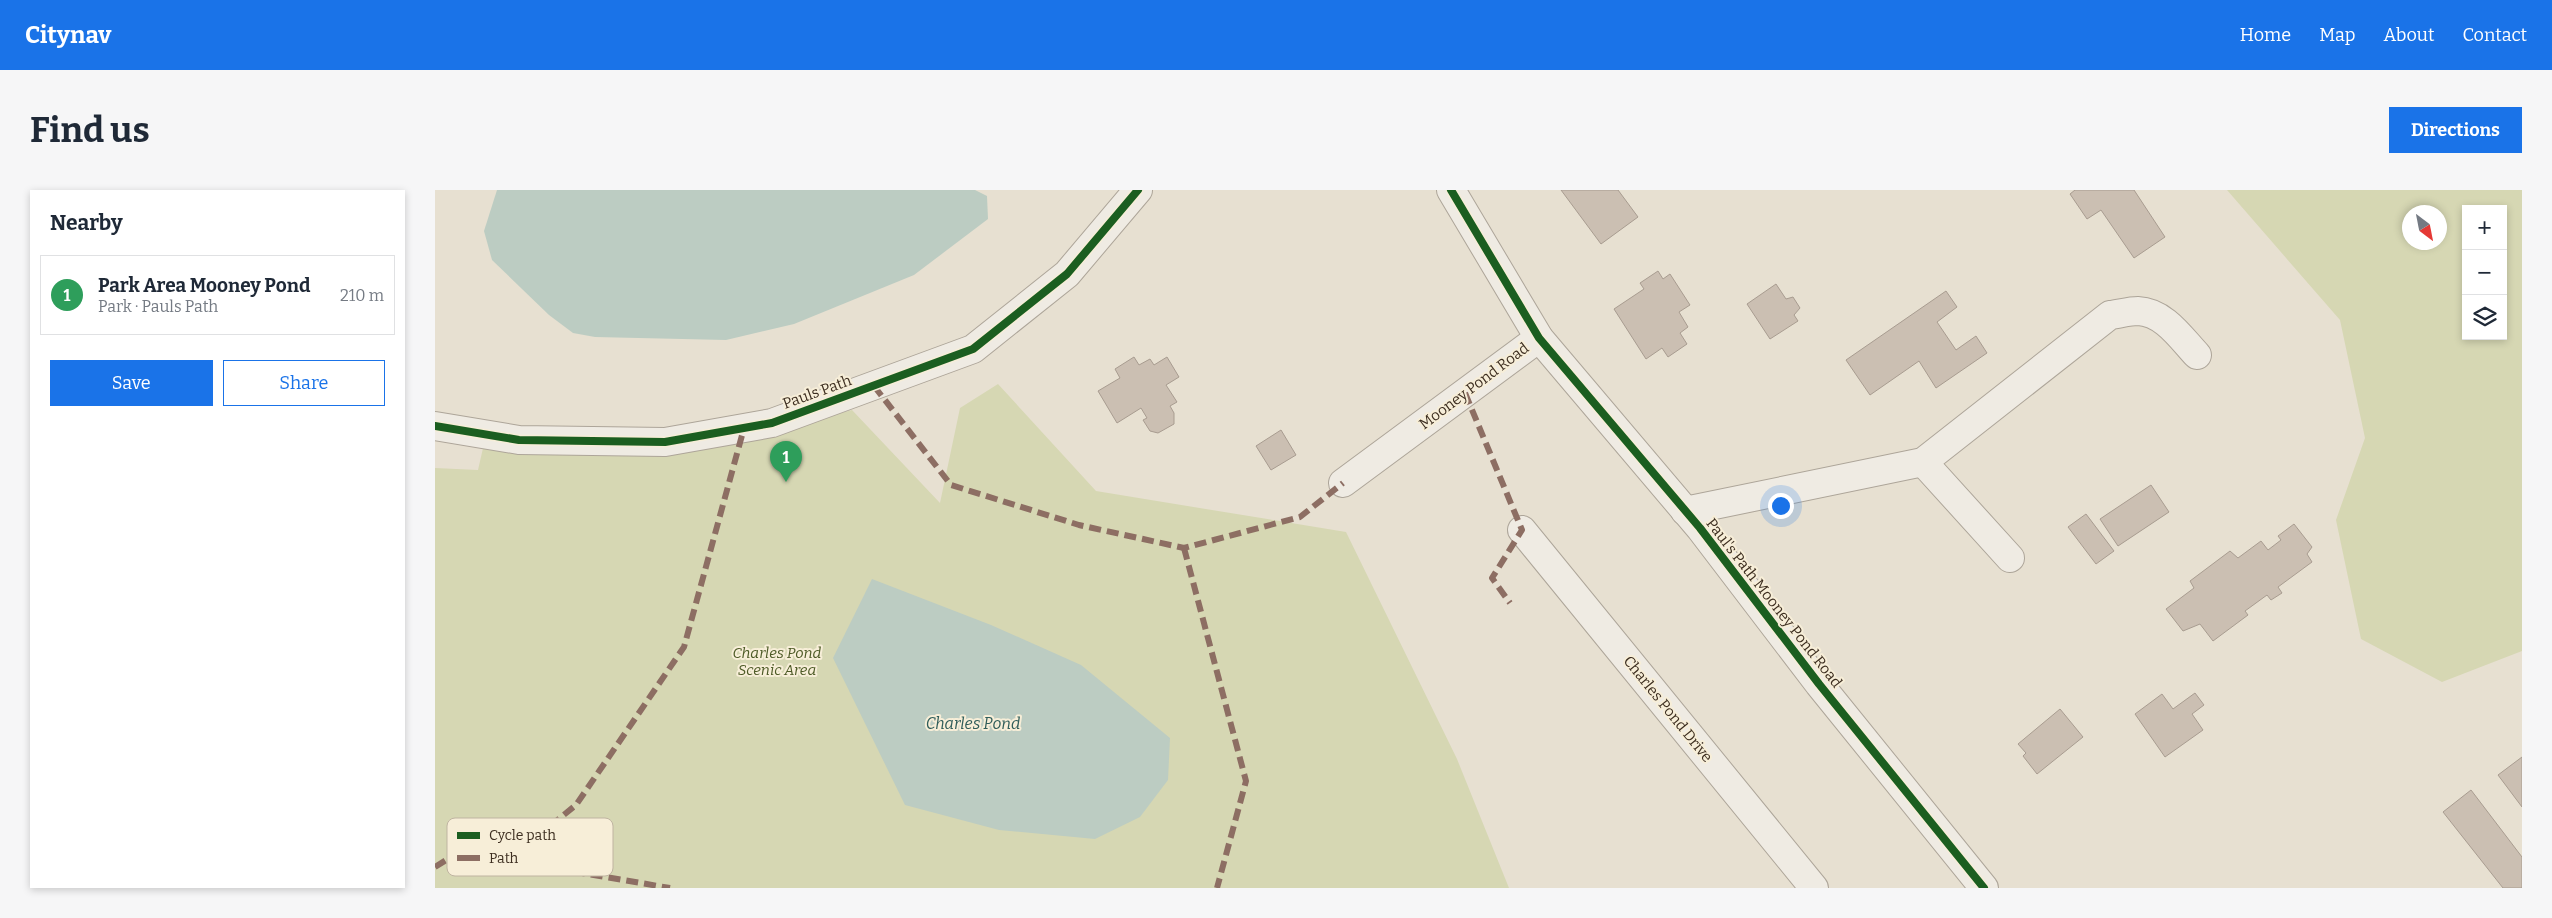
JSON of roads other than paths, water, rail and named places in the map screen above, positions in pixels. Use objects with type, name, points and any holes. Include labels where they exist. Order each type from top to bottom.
[{"type":"street","name":"Pauls Path","points":[[435,426],[519,440],[665,442],[772,423],[973,349],[1067,274],[1139,190]]},
{"type":"street","name":"Mooney Pond Road","points":[[1343,482],[1539,338],[1451,190]]},
{"type":"street","points":[[1685,511],[1923,462],[2110,315],[2139,311],[2154,315],[2168,324],[2197,355]]},
{"type":"street","name":"Paul's Path Mooney Pond Road","points":[[1539,338],[1685,511],[1819,684],[1984,888]]},
{"type":"street","points":[[1923,462],[2009,558]]},
{"type":"street","name":"Charles Pond Drive","points":[[1522,530],[1814,888]]},
{"type":"water","points":[[497,190],[975,190],[987,196],[988,219],[914,275],[794,324],[726,340],[595,337],[573,333],[549,315],[492,260],[484,231]]},
{"type":"water","name":"Charles Pond","points":[[872,579],[991,625],[1081,665],[1170,738],[1168,780],[1140,817],[1095,839],[999,830],[905,805],[833,658]]},
{"type":"place","name":"Park Area Mooney Pond","points":[[786,482]]},
{"type":"park label","name":"Charles Pond Scenic Area","points":[[777,662]]}]
